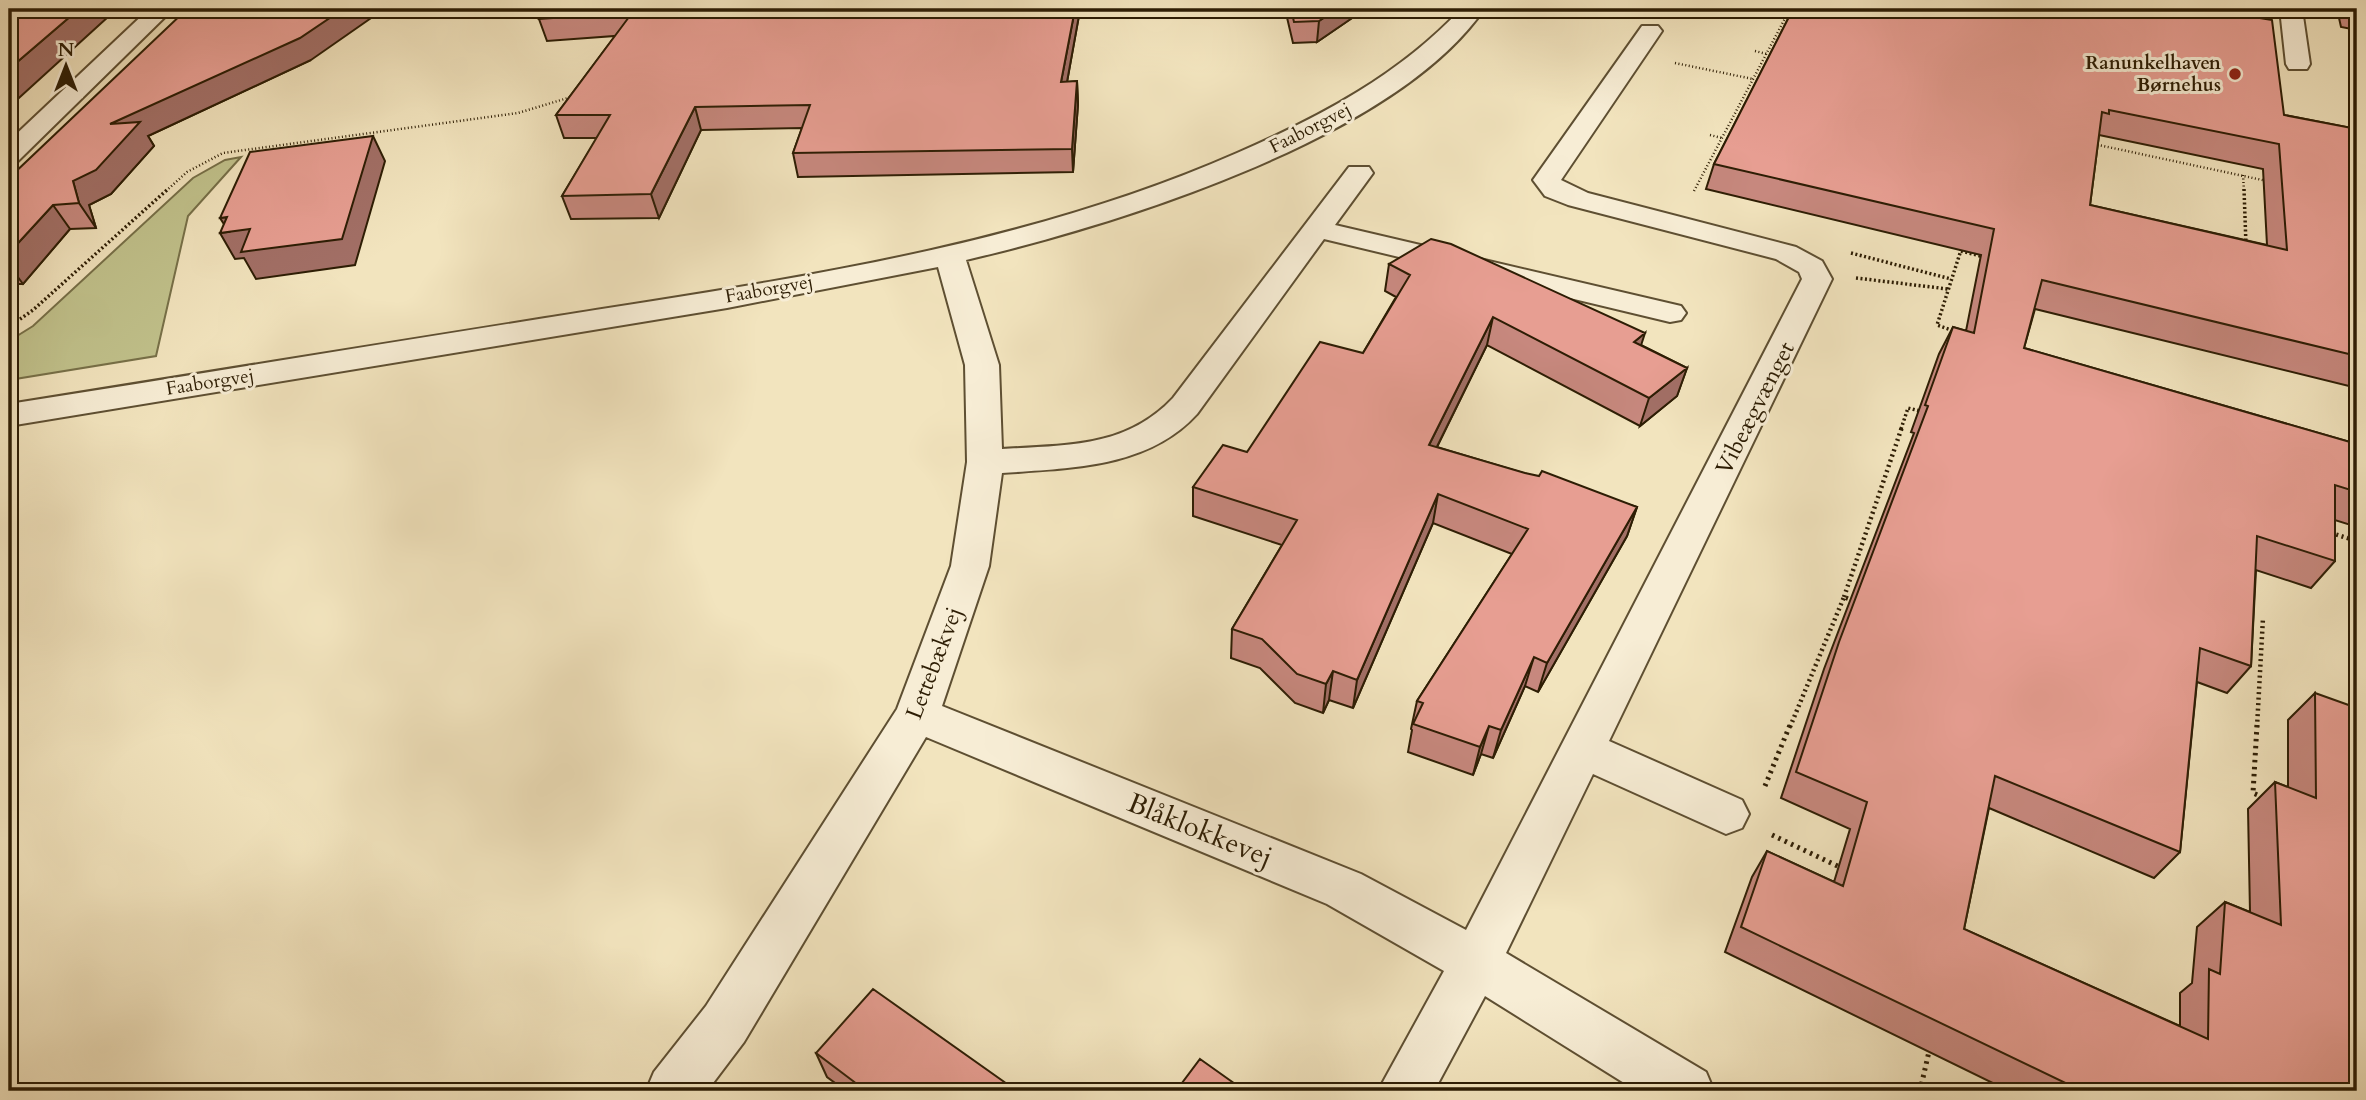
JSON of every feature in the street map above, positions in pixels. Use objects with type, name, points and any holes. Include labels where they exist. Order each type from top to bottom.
[{"type":"street","points":[[9,155],[162,9]]},
{"type":"street","name":"Faaborgvej","points":[[9,415],[657,310],[950,257],[1129,206],[1209,178],[1265,152],[1334,118],[1387,85],[1425,57],[1473,9]]},
{"type":"street","points":[[2291,9],[2298,64]]},
{"type":"street","points":[[1642,42],[1547,180],[1555,190],[1578,199],[1786,253],[1811,267],[1813,272]]},
{"type":"street","points":[[985,462],[1076,455],[1128,444],[1163,429],[1185,406],[1359,173]]},
{"type":"street","points":[[1317,229],[1670,313]]},
{"type":"street","name":"Lettebækvej","points":[[673,1091],[725,1024],[917,715],[970,566],[985,462],[982,365],[950,257]]},
{"type":"street","name":"Vibeægvænget","points":[[1476,962],[1811,296],[1817,279],[1813,272]]},
{"type":"street","name":"Blåklokkevej","points":[[917,715],[1344,889],[1476,962],[1687,1091]]},
{"type":"street","points":[[1583,749],[1738,819]]},
{"type":"street","points":[[1405,1091],[1476,962]]},
{"type":"path","points":[[1690,199],[1790,9]]},
{"type":"path","points":[[1642,42],[1753,79]]},
{"type":"path","points":[[1755,51],[1767,54]]},
{"type":"path","points":[[1759,69],[1770,71]]},
{"type":"path","points":[[9,327],[33,310],[187,172],[223,153],[518,113],[559,103],[580,93]]},
{"type":"path","points":[[1736,110],[1748,113]]},
{"type":"path","points":[[1710,135],[1722,138]]},
{"type":"path","points":[[2091,143],[2268,181]]},
{"type":"path","points":[[2180,162],[2181,150]]},
{"type":"path","points":[[1712,156],[1724,159]]},
{"type":"path","points":[[2243,175],[2246,251]]},
{"type":"path","points":[[1962,334],[1937,325],[1964,238]]},
{"type":"path","points":[[1844,251],[1951,279]]},
{"type":"path","points":[[1961,251],[1988,258]]},
{"type":"path","points":[[1813,272],[1948,289]]},
{"type":"path","points":[[1847,871],[1738,819],[1844,597],[1908,408],[1933,415]]},
{"type":"path","points":[[2319,529],[2357,541]]},
{"type":"path","points":[[1844,597],[1857,602]]},
{"type":"path","points":[[2263,618],[2253,793],[2276,802]]},
{"type":"path","points":[[1920,1091],[1931,1040]]},
{"type":"green space","points":[[241,157],[188,216],[156,356],[9,380],[9,341],[33,326],[193,178],[225,160]]},
{"type":"building","points":[[9,9],[79,9],[9,69]]},
{"type":"building","points":[[187,9],[343,9],[300,38],[110,124],[140,122],[96,170],[73,181],[79,203],[53,205],[9,253],[9,178]]},
{"type":"building","points":[[544,9],[1075,9],[1061,82],[1077,81],[1072,149],[793,153],[810,105],[695,107],[651,194],[562,196],[610,115],[556,115],[632,13],[539,19]]},
{"type":"building","points":[[1291,9],[1337,9],[1319,21],[1294,22]]},
{"type":"building","points":[[1793,9],[2204,9],[2272,20],[2284,115],[2357,129],[2357,356],[2042,280],[2024,348],[2357,444],[2357,492],[2335,485],[2335,561],[2257,536],[2251,666],[2200,648],[2180,852],[1995,776],[1964,929],[2208,1039],[2209,969],[2220,974],[2225,902],[2281,925],[2275,782],[2316,798],[2315,693],[2357,708],[2357,1091],[2082,1091],[1741,927],[1767,851],[1843,886],[1867,802],[1796,772],[1839,642],[1928,406],[1925,405],[1953,327],[1974,333],[1994,229],[1714,164]],"holes":[[[2109,110],[2279,144],[2287,250],[2090,205],[2102,112],[2109,114]]]},
{"type":"building","points":[[373,136],[342,239],[241,252],[250,229],[220,233],[227,217],[220,218],[250,152]]},
{"type":"building","points":[[1431,239],[1451,244],[1645,333],[1634,342],[1687,368],[1649,398],[1493,317],[1429,445],[1525,473],[1539,476],[1542,471],[1637,507],[1547,663],[1534,657],[1501,730],[1489,726],[1480,747],[1413,724],[1423,703],[1417,701],[1528,529],[1438,494],[1357,680],[1333,671],[1326,684],[1297,674],[1262,639],[1232,629],[1297,520],[1193,487],[1223,445],[1247,452],[1320,342],[1363,353],[1410,275],[1389,264]]},
{"type":"building","points":[[873,989],[1017,1091],[857,1091],[861,1087],[816,1053]]},
{"type":"building","points":[[1200,1059],[1245,1091],[1176,1091]]},
{"type":"place","name":"Ranunkelhaven Børnehus","points":[[2235,74]]}]
